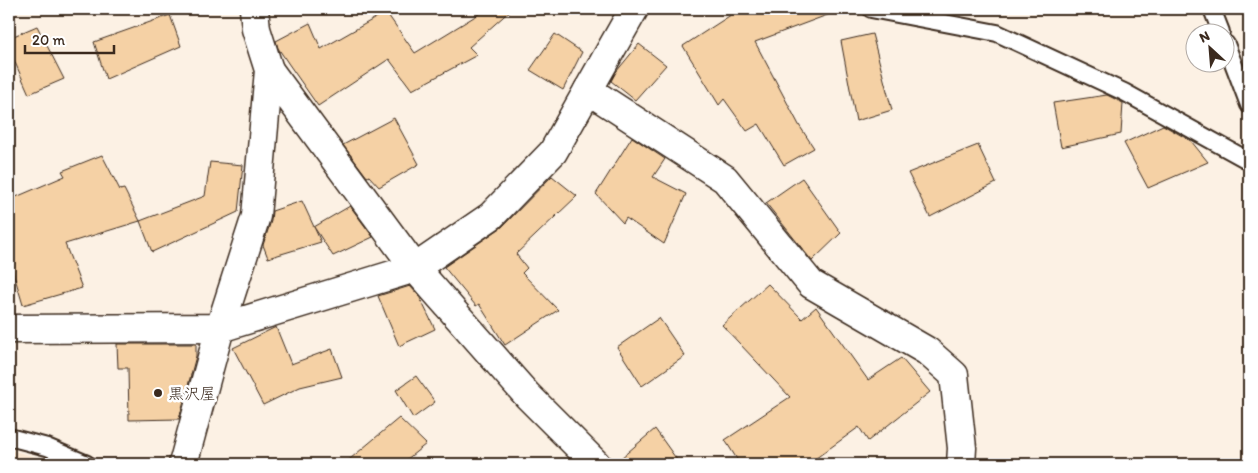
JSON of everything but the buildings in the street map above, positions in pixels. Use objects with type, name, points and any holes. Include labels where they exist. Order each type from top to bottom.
[{"type":"street","points":[[254,9],[256,29],[269,70],[415,268],[527,395],[596,464]]},
{"type":"street","points":[[9,329],[220,328],[415,268],[491,216],[553,152],[634,9]]},
{"type":"street","points":[[183,464],[220,328],[256,216],[269,70]]},
{"type":"street","points":[[588,90],[725,179],[812,284],[927,351],[954,375],[962,448],[961,464]]},
{"type":"lane","points":[[871,9],[998,32],[1124,92],[1249,161]]},
{"type":"lane","points":[[1212,9],[1217,22]]},
{"type":"lane","points":[[1236,71],[1249,105]]},
{"type":"lane","points":[[9,437],[47,446],[87,464]]},
{"type":"shaded area","points":[[9,450],[52,461],[60,464],[9,464]]},
{"type":"place","name":"黒沢屋","points":[[158,393]]}]
